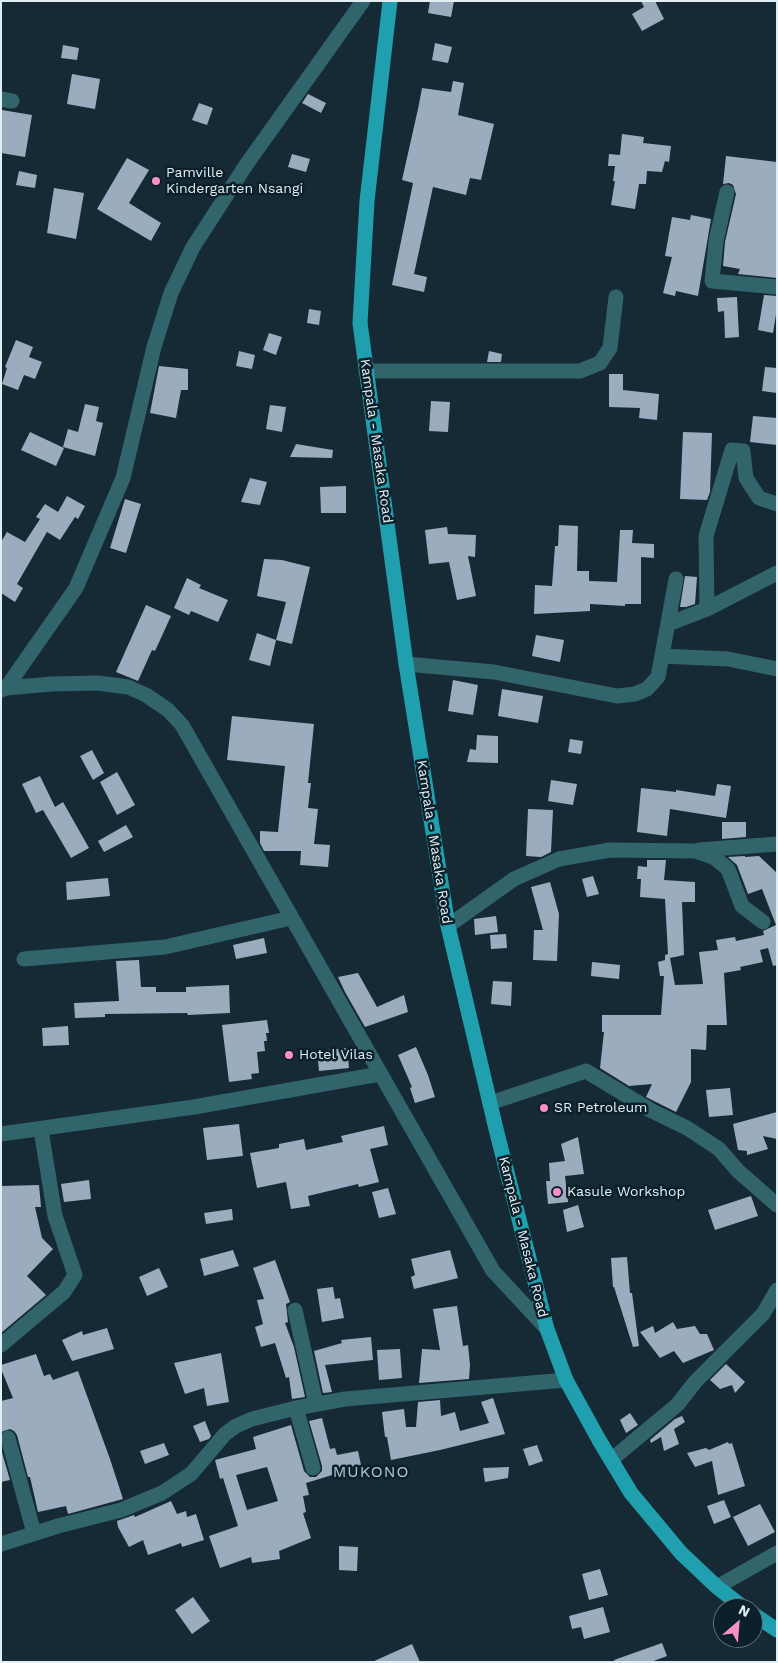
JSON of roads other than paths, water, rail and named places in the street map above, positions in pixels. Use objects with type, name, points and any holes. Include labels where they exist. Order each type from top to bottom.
[{"type":"main road","name":"Kampala - Masaka Road","points":[[390,1],[366,211],[360,323],[406,664],[448,926],[547,1329],[566,1380],[631,1493],[681,1553],[731,1598]]},
{"type":"main road","points":[[763,1621],[777,1630]]},
{"type":"street","points":[[4,689],[76,588],[123,478],[154,347],[170,293],[193,247],[246,165],[364,1]]},
{"type":"street","points":[[727,192],[716,242],[712,281],[777,287]]},
{"type":"street","points":[[366,371],[580,371],[600,364],[610,348],[616,296]]},
{"type":"street","points":[[707,609],[706,536],[732,450],[743,451],[746,478],[759,498],[777,504]]},
{"type":"street","points":[[668,624],[707,609],[777,573]]},
{"type":"street","points":[[406,664],[494,672],[617,696],[635,694],[647,690],[658,677],[676,579]]},
{"type":"street","points":[[662,656],[728,659],[777,669]]},
{"type":"street","points":[[4,689],[52,684],[98,683],[128,687],[146,695],[168,710],[182,725],[493,1271],[547,1329]]},
{"type":"street","points":[[448,926],[514,879],[559,859],[610,850],[695,850],[777,844]]},
{"type":"street","points":[[695,850],[715,858],[728,869],[742,906],[763,922]]},
{"type":"street","points":[[24,959],[165,947],[291,918]]},
{"type":"street","points":[[490,1103],[586,1072],[652,1111],[687,1128],[719,1149],[738,1171],[777,1205]]},
{"type":"street","points":[[1,1134],[40,1130],[194,1106],[380,1074]]},
{"type":"street","points":[[1,1345],[64,1292],[75,1275],[55,1216],[40,1130]]},
{"type":"street","points":[[611,1460],[677,1406],[696,1381],[762,1314],[777,1290]]},
{"type":"street","points":[[295,1310],[316,1404]]},
{"type":"street","points":[[1,1544],[34,1533],[121,1510],[162,1493],[191,1474],[225,1434],[236,1426],[252,1419],[296,1408],[346,1399],[566,1380]]},
{"type":"street","points":[[296,1408],[313,1468]]},
{"type":"street","points":[[8,1438],[34,1533]]},
{"type":"street","points":[[717,1587],[777,1553]]},
{"type":"place","name":"Pamville Kindergarten Nsangi","points":[[156,181]]},
{"type":"place","name":"Hotel Vilas","points":[[289,1055]]},
{"type":"place","name":"SR Petroleum","points":[[544,1108]]},
{"type":"place","name":"Kasule Workshop","points":[[557,1192]]},
{"type":"district","name":"MUKONO","points":[[371,1472]]}]
